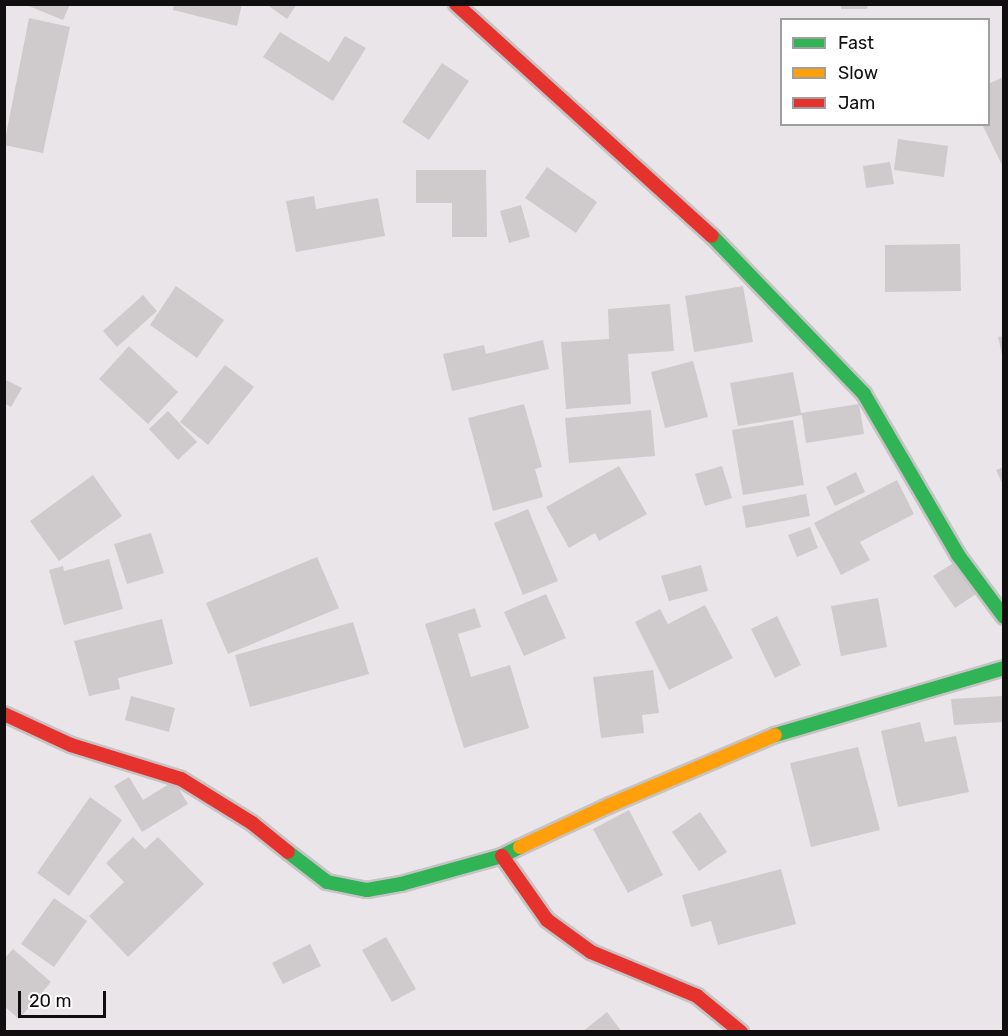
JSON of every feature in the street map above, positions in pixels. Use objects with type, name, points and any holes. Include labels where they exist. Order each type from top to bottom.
[{"type":"street","points":[[456,4],[719,242],[864,394],[958,555],[1004,617]]},
{"type":"street","points":[[4,714],[71,746],[181,779],[252,823],[327,882],[367,890],[401,884],[502,856],[610,805],[783,731],[1004,668]]},
{"type":"street","points":[[502,856],[547,920],[591,952],[697,996],[741,1032]]},
{"type":"building","points":[[24,4],[70,4],[63,20]]},
{"type":"building","points":[[174,4],[242,4],[237,26],[173,10]]},
{"type":"building","points":[[266,4],[297,4],[287,19]]},
{"type":"building","points":[[841,4],[868,4],[867,9],[841,9]]},
{"type":"building","points":[[29,18],[70,27],[43,153],[4,145]]},
{"type":"building","points":[[280,32],[329,62],[345,36],[366,48],[333,101],[263,57]]},
{"type":"building","points":[[442,63],[469,81],[429,140],[402,122]]},
{"type":"building","points":[[1004,77],[1004,164],[1002,165],[983,126],[990,126],[990,83]]},
{"type":"building","points":[[898,139],[948,146],[944,177],[894,170]]},
{"type":"building","points":[[890,162],[894,184],[866,188],[863,166]]},
{"type":"building","points":[[547,167],[597,202],[576,233],[525,198]]},
{"type":"building","points":[[416,170],[486,170],[487,237],[452,237],[452,203],[416,203]]},
{"type":"building","points":[[314,196],[316,209],[378,198],[385,236],[296,252],[286,201]]},
{"type":"building","points":[[521,205],[530,237],[509,243],[500,211]]},
{"type":"building","points":[[960,244],[961,291],[885,292],[885,245]]},
{"type":"building","points":[[176,286],[224,320],[197,358],[150,325]]},
{"type":"building","points":[[743,286],[753,342],[694,352],[685,296]]},
{"type":"building","points":[[143,295],[157,311],[117,347],[103,331]]},
{"type":"building","points":[[670,304],[674,351],[628,354],[631,404],[566,409],[561,342],[609,339],[608,309]]},
{"type":"building","points":[[1004,336],[1004,359],[1003,359],[998,337]]},
{"type":"building","points":[[543,340],[549,369],[452,391],[443,354],[484,345],[486,354]]},
{"type":"building","points":[[129,346],[178,392],[148,424],[99,379]]},
{"type":"building","points":[[693,361],[708,417],[665,428],[651,372]]},
{"type":"building","points":[[225,365],[254,387],[208,445],[180,422]]},
{"type":"building","points":[[793,372],[801,413],[859,404],[864,434],[806,443],[802,415],[738,426],[730,383]]},
{"type":"building","points":[[4,379],[22,388],[11,407],[4,403]]},
{"type":"building","points":[[524,404],[542,467],[535,469],[543,497],[493,511],[468,418]]},
{"type":"building","points":[[651,410],[655,456],[569,463],[565,418]]},
{"type":"building","points":[[168,411],[197,442],[178,460],[149,429]]},
{"type":"building","points":[[793,420],[804,485],[743,495],[732,430]]},
{"type":"building","points":[[619,466],[647,514],[599,541],[595,533],[569,548],[546,507]]},
{"type":"building","points":[[722,466],[732,498],[705,506],[695,474]]},
{"type":"building","points":[[1004,467],[1004,487],[996,470]]},
{"type":"building","points":[[856,472],[865,492],[835,506],[826,487]]},
{"type":"building","points":[[93,475],[122,516],[59,561],[30,521]]},
{"type":"building","points":[[897,480],[914,514],[860,542],[870,560],[841,575],[814,523]]},
{"type":"building","points":[[806,494],[810,516],[746,528],[742,506]]},
{"type":"building","points":[[528,509],[558,581],[523,595],[494,523]]},
{"type":"building","points":[[810,527],[818,548],[797,557],[788,535]]},
{"type":"building","points":[[151,533],[164,573],[127,584],[114,544]]},
{"type":"building","points":[[964,556],[985,588],[955,608],[933,576]]},
{"type":"building","points":[[317,557],[339,608],[228,654],[206,603]]},
{"type":"building","points":[[109,559],[123,609],[64,625],[49,570],[63,566],[64,571]]},
{"type":"building","points":[[701,565],[708,591],[669,601],[661,576]]},
{"type":"building","points":[[546,594],[566,638],[524,656],[504,612]]},
{"type":"building","points":[[878,598],[887,647],[841,656],[831,606]]},
{"type":"building","points":[[705,605],[733,658],[669,690],[635,622],[660,609],[668,624]]},
{"type":"building","points":[[475,608],[481,627],[458,634],[471,677],[510,665],[529,728],[464,748],[425,624]]},
{"type":"building","points":[[777,616],[801,665],[775,678],[751,629]]},
{"type":"building","points":[[162,619],[173,664],[118,678],[120,689],[89,696],[74,641]]},
{"type":"building","points":[[353,622],[369,674],[250,707],[235,655]]},
{"type":"building","points":[[653,670],[659,713],[642,715],[644,733],[601,738],[593,677]]},
{"type":"building","points":[[131,696],[175,708],[169,732],[125,720]]},
{"type":"building","points":[[1004,696],[1004,722],[954,725],[951,699]]},
{"type":"building","points":[[920,722],[925,742],[956,736],[969,792],[898,807],[881,731]]},
{"type":"building","points":[[858,747],[880,830],[811,847],[790,763]]},
{"type":"building","points":[[129,777],[143,800],[174,781],[188,804],[142,832],[114,786]]},
{"type":"building","points":[[90,797],[122,820],[69,896],[37,873]]},
{"type":"building","points":[[629,810],[663,875],[628,893],[593,829]]},
{"type":"building","points":[[700,812],[727,852],[699,871],[672,832]]},
{"type":"building","points":[[133,837],[145,849],[158,837],[204,884],[128,957],[89,916],[124,882],[106,863]]},
{"type":"building","points":[[781,869],[796,924],[718,945],[711,921],[691,927],[682,895]]},
{"type":"building","points":[[54,898],[87,921],[54,967],[21,944]]},
{"type":"building","points":[[386,937],[416,989],[392,1002],[362,950]]},
{"type":"building","points":[[310,944],[321,966],[283,984],[272,963]]},
{"type":"building","points":[[13,949],[51,982],[19,1019],[4,1006],[4,959]]},
{"type":"building","points":[[607,1012],[622,1032],[582,1032]]},
{"type":"traffic: fast","points":[[712,236],[864,394],[958,555],[1004,617]]},
{"type":"traffic: fast","points":[[775,735],[1004,668]]},
{"type":"traffic: fast","points":[[288,852],[327,882],[367,890],[401,884],[502,856],[520,847]]},
{"type":"traffic: slow","points":[[520,847],[610,805],[775,735]]},
{"type":"traffic: jam","points":[[456,4],[712,236]]},
{"type":"traffic: jam","points":[[4,714],[71,745],[181,779],[252,823],[288,852]]},
{"type":"traffic: jam","points":[[502,856],[547,920],[591,952],[697,996],[741,1032]]}]
